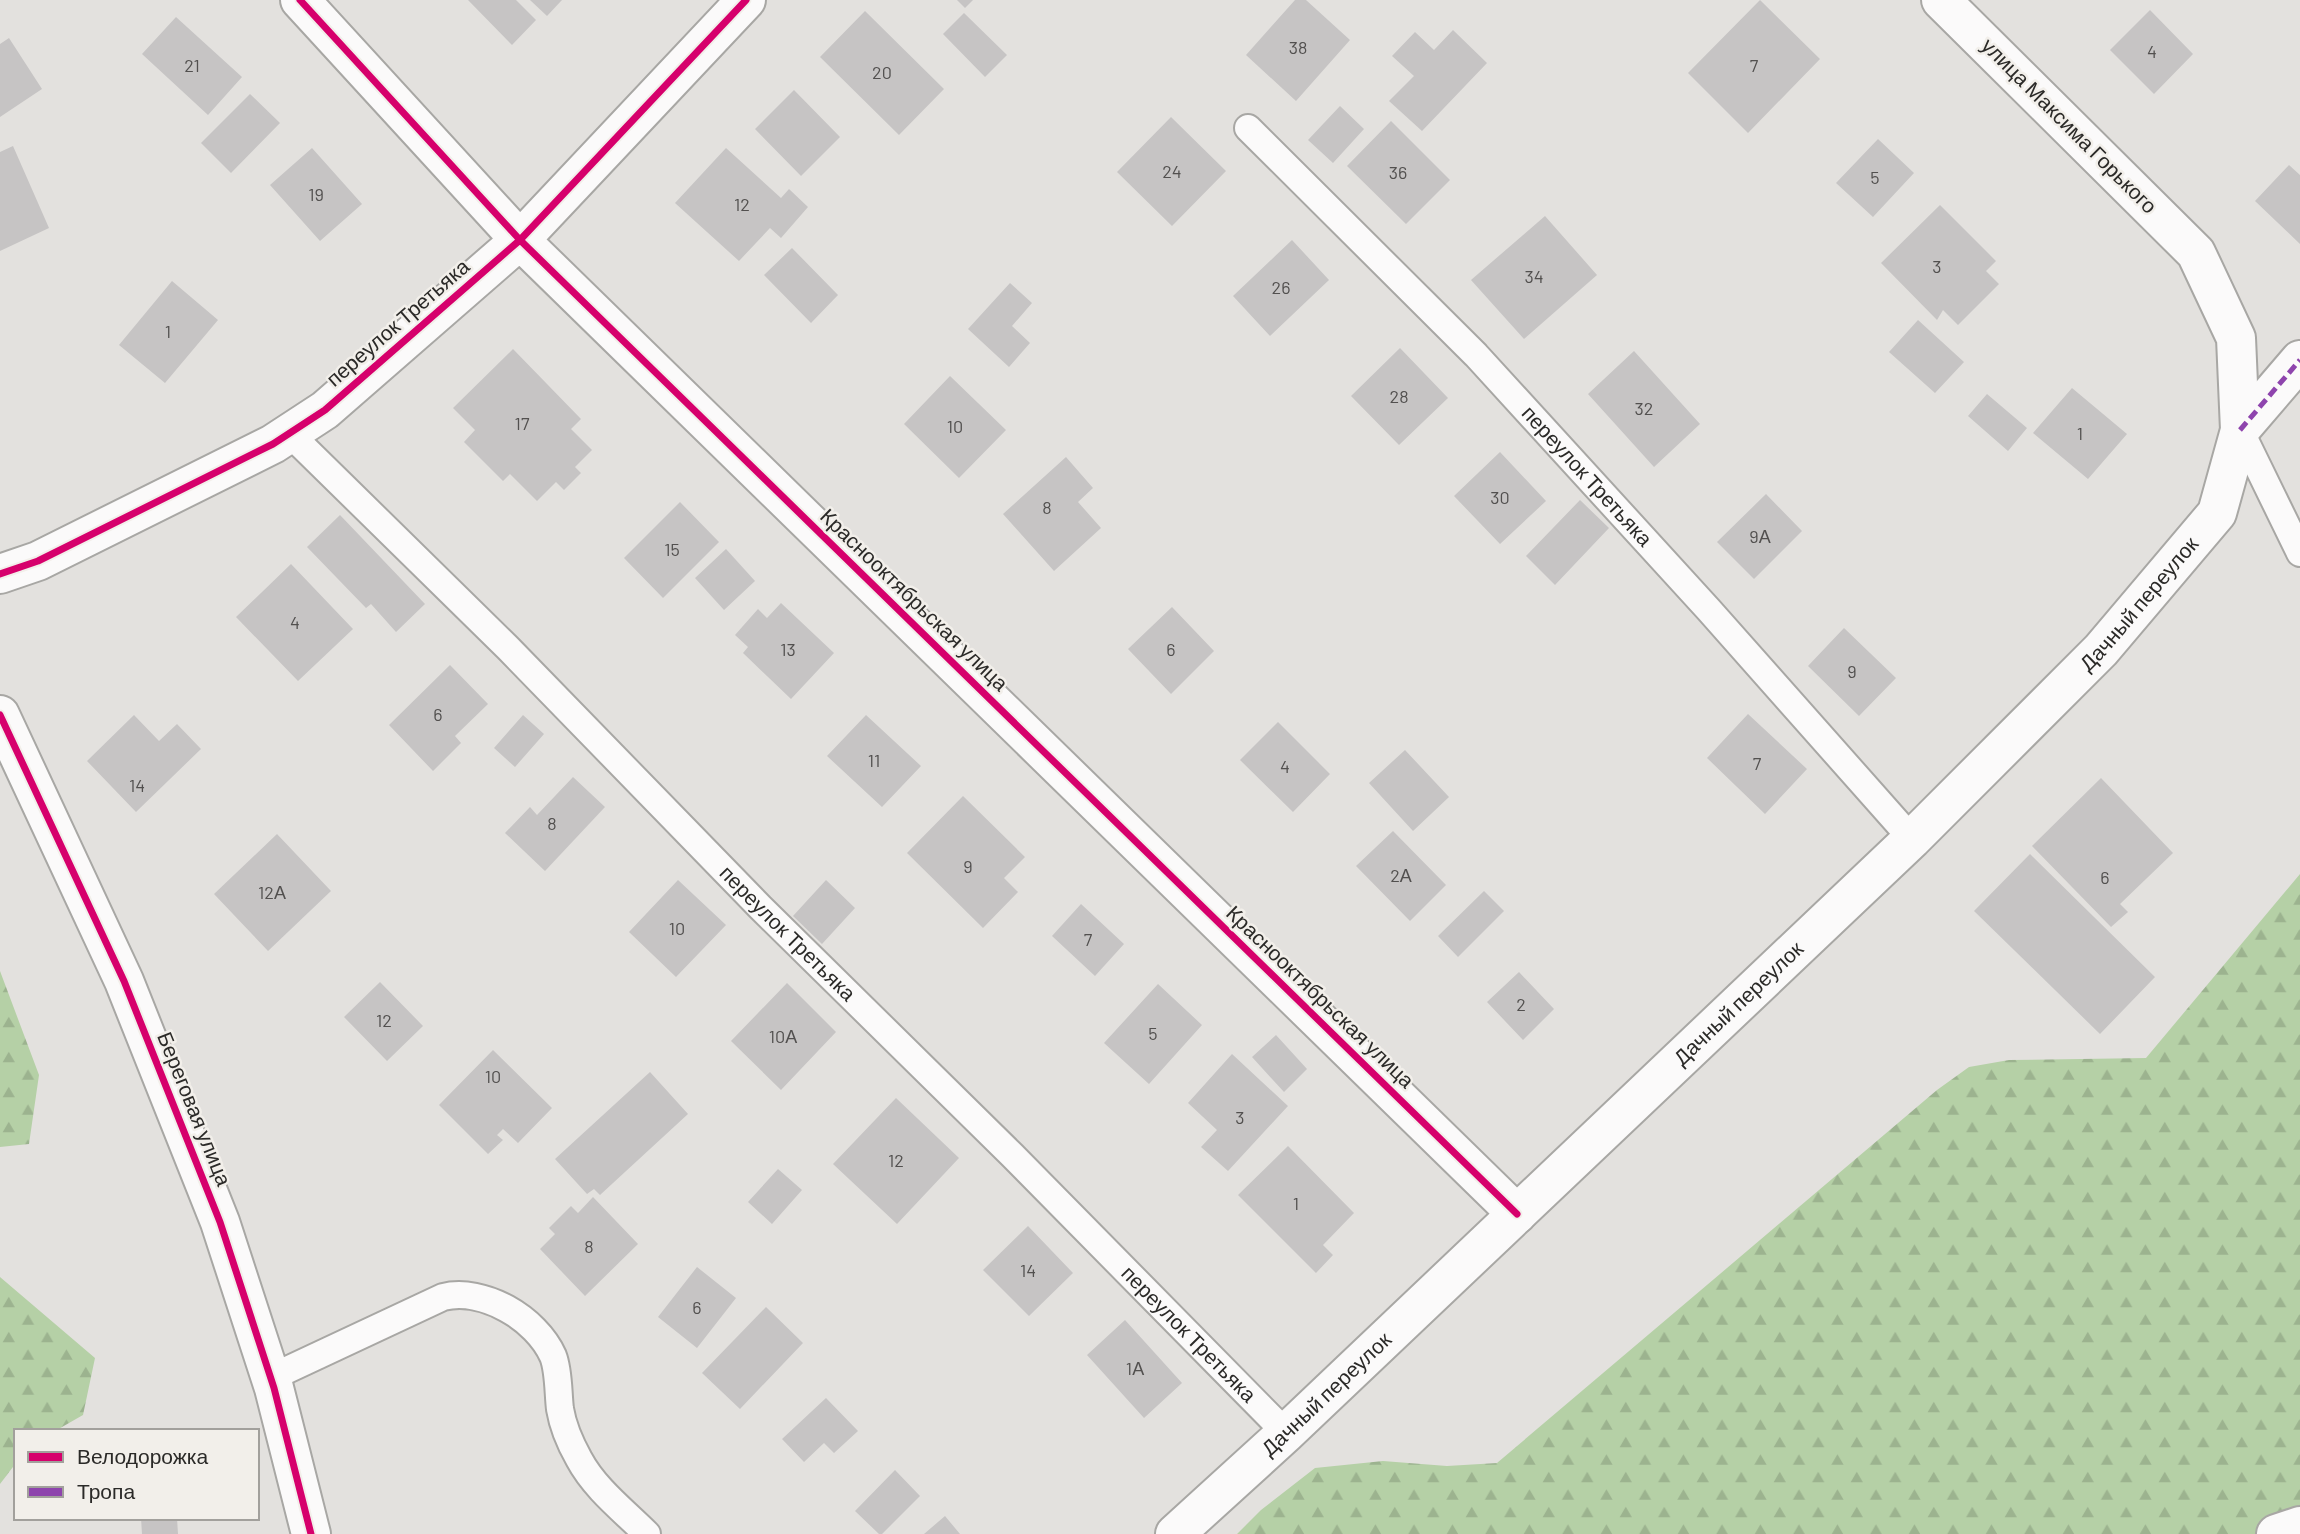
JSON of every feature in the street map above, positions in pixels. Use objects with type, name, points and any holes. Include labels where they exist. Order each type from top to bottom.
[{"type":"street","name":"Краснооктябрьская улица","points":[[300,0],[520,240],[1517,1214]]},
{"type":"street","name":"переулок Третьяка","points":[[0,574],[37,561],[290,434],[326,410],[520,240],[747,0]]},
{"type":"street","name":"улица Максима Горького","points":[[1941,0],[2196,253]]},
{"type":"street","name":"Дачный переулок","points":[[1175,1534],[1286,1433],[1912,839],[2101,650],[2217,513],[2240,430],[2236,338],[2196,253]]},
{"type":"street","name":"Дачный переулок","points":[[2240,430],[2300,360]]},
{"type":"street","name":"Береговая улица","points":[[0,715],[124,981],[220,1222],[270,1378],[311,1534]]},
{"type":"street","points":[[2276,1534],[2300,1526]]},
{"type":"lane","name":"переулок Третьяка","points":[[1248,128],[1476,355],[1682,580],[1912,839]]},
{"type":"lane","points":[[2240,430],[2300,553]]},
{"type":"lane","name":"переулок Третьяка","points":[[290,434],[508,648],[760,907],[1022,1165],[1286,1433]]},
{"type":"lane","points":[[270,1378],[443,1297],[471,1294],[491,1299],[521,1320],[554,1357],[564,1426],[580,1462],[590,1478],[647,1534]]},
{"type":"green space","points":[[2300,874],[2300,1534],[1237,1534],[1261,1510],[1315,1468],[1383,1461],[1447,1466],[1497,1463],[1937,1090],[1969,1067],[2009,1060],[2146,1058]]},
{"type":"green space","points":[[0,971],[39,1075],[29,1144],[0,1147]]},
{"type":"green space","points":[[0,1277],[95,1358],[83,1415],[58,1429],[14,1429],[14,1466],[0,1484]]},
{"type":"building","points":[[468,0],[516,0],[536,20],[512,45]]},
{"type":"building","points":[[530,0],[562,0],[547,16]]},
{"type":"building","points":[[957,0],[973,0],[965,8]]},
{"type":"building","points":[[1295,0],[1306,0],[1350,40],[1296,101],[1246,55]]},
{"type":"building","points":[[1760,0],[1820,59],[1748,133],[1688,73]]},
{"type":"building","points":[[2150,10],[2193,54],[2154,94],[2110,50]]},
{"type":"building","points":[[865,11],[944,89],[899,135],[820,57]]},
{"type":"building","points":[[964,13],[1007,55],[985,77],[943,34]]},
{"type":"building","points":[[176,17],[242,77],[208,115],[142,54]]},
{"type":"building","points":[[1453,30],[1487,63],[1422,131],[1389,101],[1414,76],[1392,56],[1415,32],[1434,50]]},
{"type":"building","points":[[9,38],[42,89],[0,117],[0,44]]},
{"type":"building","points":[[794,90],[840,137],[801,176],[755,129]]},
{"type":"building","points":[[250,94],[280,123],[231,173],[201,143]]},
{"type":"building","points":[[1340,106],[1364,129],[1333,163],[1308,140]]},
{"type":"building","points":[[1171,117],[1226,171],[1172,226],[1117,172]]},
{"type":"building","points":[[1391,121],[1450,180],[1406,224],[1347,166]]},
{"type":"building","points":[[1878,139],[1914,173],[1873,217],[1836,183]]},
{"type":"building","points":[[13,146],[49,228],[0,251],[0,152]]},
{"type":"building","points":[[312,148],[362,204],[320,241],[270,185]]},
{"type":"building","points":[[726,148],[781,198],[789,189],[808,207],[781,238],[770,228],[739,261],[675,203]]},
{"type":"building","points":[[2289,165],[2300,175],[2300,244],[2255,201]]},
{"type":"building","points":[[1940,205],[1996,261],[1986,271],[1999,284],[1958,325],[1943,310],[1937,320],[1881,263]]},
{"type":"building","points":[[1545,216],[1597,275],[1524,339],[1471,280]]},
{"type":"building","points":[[1292,240],[1329,280],[1270,336],[1233,296]]},
{"type":"building","points":[[792,248],[838,295],[811,323],[764,275]]},
{"type":"building","points":[[172,281],[218,320],[165,383],[119,345]]},
{"type":"building","points":[[1010,283],[1032,303],[1012,326],[1030,343],[1009,367],[968,329]]},
{"type":"building","points":[[1918,320],[1964,362],[1935,393],[1889,352]]},
{"type":"building","points":[[1400,348],[1448,398],[1399,445],[1351,396]]},
{"type":"building","points":[[513,349],[581,419],[571,429],[592,450],[575,467],[581,473],[564,490],[556,482],[537,501],[510,474],[503,481],[464,442],[475,430],[453,408]]},
{"type":"building","points":[[1634,351],[1700,424],[1654,467],[1588,394]]},
{"type":"building","points":[[950,376],[1006,430],[959,478],[904,424]]},
{"type":"building","points":[[2072,388],[2127,434],[2088,479],[2033,433]]},
{"type":"building","points":[[1987,394],[2027,428],[2008,451],[1968,416]]},
{"type":"building","points":[[1500,452],[1546,501],[1500,544],[1454,496]]},
{"type":"building","points":[[1066,457],[1093,488],[1078,502],[1101,528],[1054,571],[1003,514]]},
{"type":"building","points":[[1766,494],[1802,531],[1754,579],[1717,542]]},
{"type":"building","points":[[1580,500],[1609,528],[1555,585],[1526,556]]},
{"type":"building","points":[[680,502],[719,542],[663,598],[624,558]]},
{"type":"building","points":[[340,515],[425,604],[396,632],[371,604],[366,608],[307,547]]},
{"type":"building","points":[[726,549],[755,581],[724,610],[695,578]]},
{"type":"building","points":[[291,564],[353,629],[298,681],[236,617]]},
{"type":"building","points":[[781,603],[834,653],[791,699],[743,653],[748,647],[735,635],[758,609],[767,618]]},
{"type":"building","points":[[1172,607],[1214,651],[1171,694],[1128,649]]},
{"type":"building","points":[[1844,628],[1896,678],[1859,716],[1808,666]]},
{"type":"building","points":[[450,665],[488,704],[455,736],[461,743],[433,771],[389,725]]},
{"type":"building","points":[[1748,714],[1807,769],[1765,814],[1707,758]]},
{"type":"building","points":[[134,715],[159,741],[177,724],[201,749],[136,812],[87,761]]},
{"type":"building","points":[[523,715],[544,734],[515,767],[494,748]]},
{"type":"building","points":[[866,715],[921,766],[882,807],[827,756]]},
{"type":"building","points":[[1278,722],[1330,774],[1293,812],[1240,760]]},
{"type":"building","points":[[1405,750],[1449,797],[1413,831],[1369,783]]},
{"type":"building","points":[[573,777],[605,807],[545,871],[505,833],[530,807],[537,815]]},
{"type":"building","points":[[2101,778],[2173,853],[2120,904],[2128,912],[2111,927],[2032,846]]},
{"type":"building","points":[[963,796],[1025,857],[1004,878],[1018,892],[983,928],[907,853]]},
{"type":"building","points":[[1393,831],[1446,885],[1410,921],[1356,866]]},
{"type":"building","points":[[277,834],[331,891],[268,951],[214,894]]},
{"type":"building","points":[[2030,854],[2155,977],[2100,1034],[1974,911]]},
{"type":"building","points":[[678,880],[726,925],[676,977],[629,932]]},
{"type":"building","points":[[826,880],[855,908],[822,944],[793,916]]},
{"type":"building","points":[[1484,891],[1504,911],[1458,957],[1438,936]]},
{"type":"building","points":[[1081,904],[1124,944],[1095,976],[1052,936]]},
{"type":"building","points":[[1519,972],[1554,1009],[1523,1040],[1487,1002]]},
{"type":"building","points":[[380,982],[423,1026],[387,1061],[344,1017]]},
{"type":"building","points":[[787,983],[836,1032],[781,1090],[731,1041]]},
{"type":"building","points":[[1158,984],[1202,1025],[1149,1084],[1104,1043]]},
{"type":"building","points":[[1276,1035],[1307,1069],[1284,1092],[1252,1057]]},
{"type":"building","points":[[493,1050],[552,1108],[518,1143],[503,1129],[497,1135],[503,1140],[488,1154],[439,1105]]},
{"type":"building","points":[[1232,1054],[1288,1106],[1228,1171],[1201,1147],[1217,1130],[1188,1103]]},
{"type":"building","points":[[650,1072],[688,1114],[600,1195],[594,1189],[587,1194],[555,1159]]},
{"type":"building","points":[[896,1098],[959,1158],[897,1224],[833,1164]]},
{"type":"building","points":[[1288,1146],[1354,1213],[1323,1245],[1333,1255],[1316,1273],[1238,1195]]},
{"type":"building","points":[[778,1169],[802,1190],[772,1224],[748,1202]]},
{"type":"building","points":[[593,1197],[638,1244],[585,1296],[540,1249],[555,1234],[549,1228],[571,1206],[578,1213]]},
{"type":"building","points":[[1028,1226],[1073,1273],[1029,1316],[983,1270]]},
{"type":"building","points":[[697,1267],[736,1298],[697,1348],[658,1317]]},
{"type":"building","points":[[766,1307],[803,1343],[740,1409],[702,1373]]},
{"type":"building","points":[[1125,1320],[1182,1383],[1144,1418],[1087,1355]]},
{"type":"building","points":[[826,1398],[858,1431],[834,1453],[824,1443],[804,1462],[782,1439]]},
{"type":"building","points":[[895,1470],[920,1496],[879,1534],[855,1511]]},
{"type":"building","points":[[945,1516],[960,1534],[924,1534]]},
{"type":"building","points":[[141,1520],[177,1520],[178,1534],[142,1534]]},
{"type":"marked path","points":[[2240,430],[2300,360]]},
{"type":"cycle path","points":[[300,0],[520,240],[1517,1214]]},
{"type":"cycle path","points":[[0,574],[38,561],[273,444],[325,410],[520,240],[746,0]]},
{"type":"cycle path","points":[[0,715],[124,981],[220,1222],[274,1388],[311,1534]]}]
